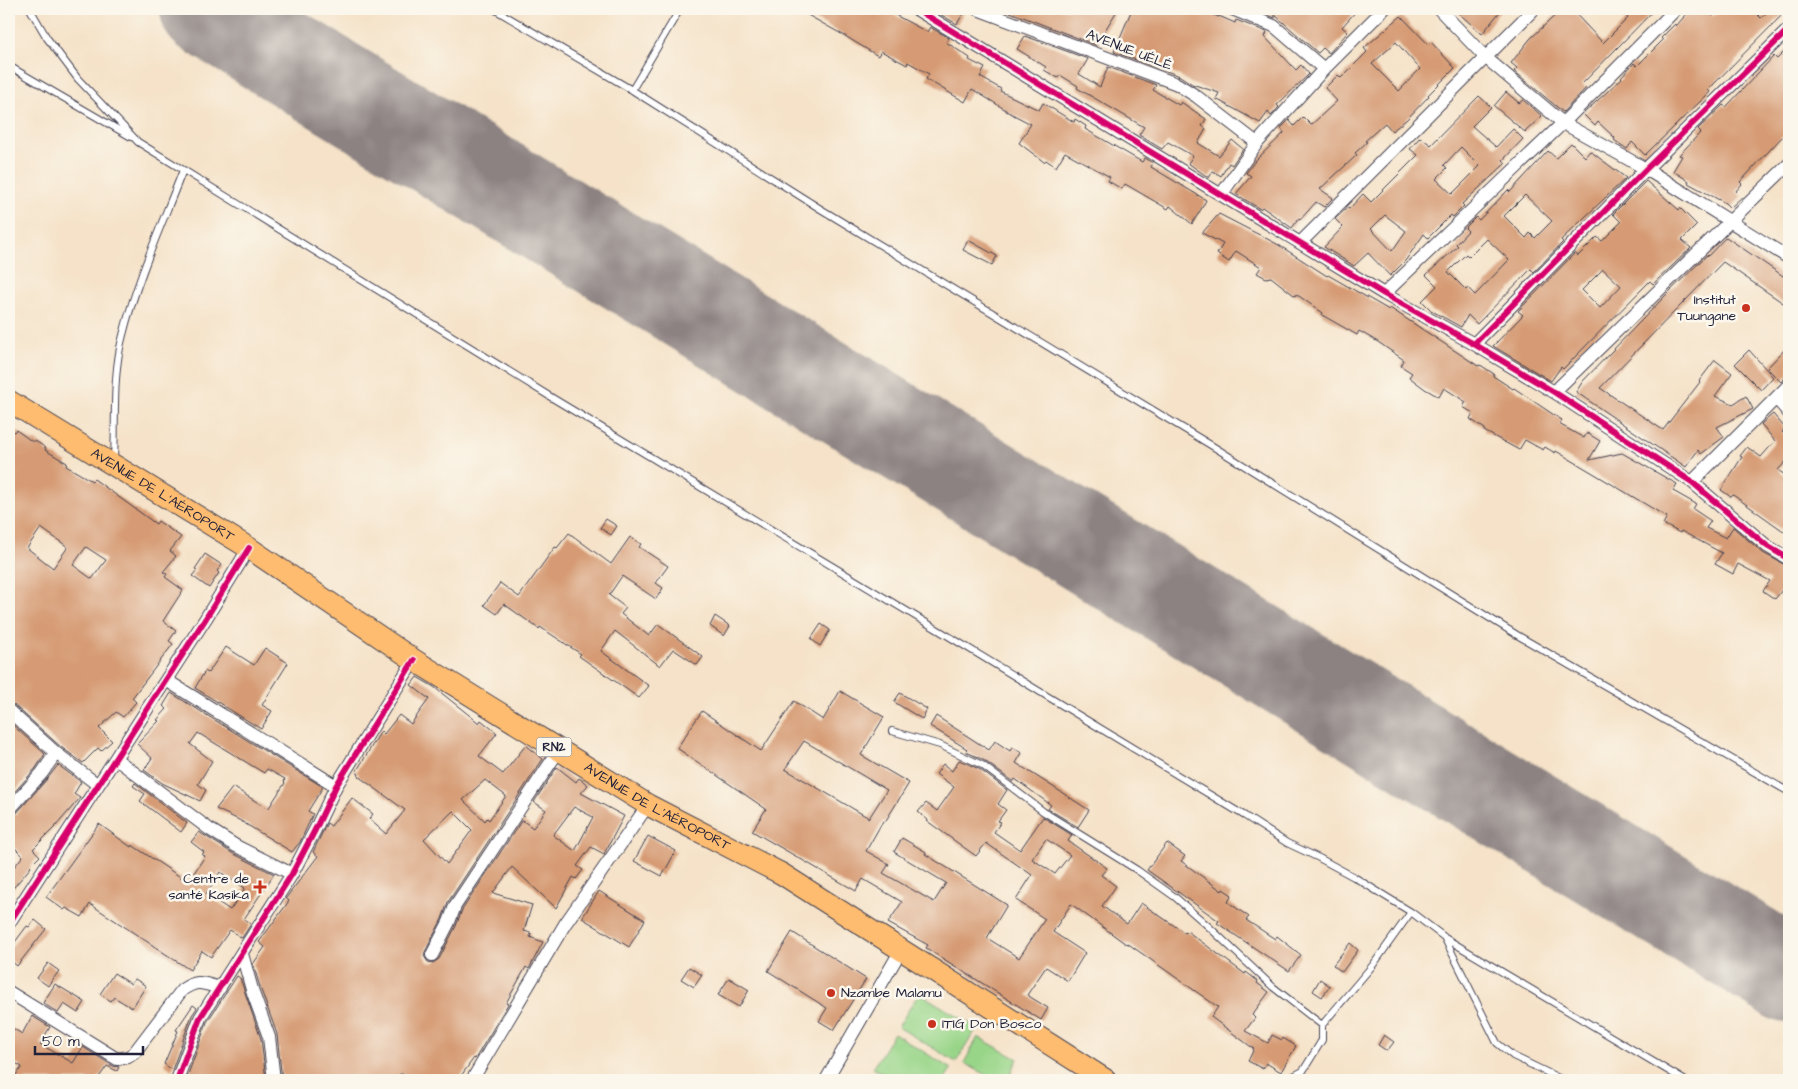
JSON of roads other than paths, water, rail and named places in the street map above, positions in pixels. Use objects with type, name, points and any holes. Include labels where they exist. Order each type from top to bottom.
[{"type":"highway","name":"AVENUE DE L'AÉROPORT","points":[[9,401],[249,548],[414,660],[559,750],[648,805],[782,874],[1106,1080]]},
{"type":"street","points":[[919,9],[1384,294],[1474,344],[1554,392],[1692,482],[1767,546],[1789,559]]},
{"type":"street","name":"AVENUE UÉLÉ","points":[[977,9],[1177,84],[1196,96],[1257,143]]},
{"type":"street","points":[[1232,9],[1274,26],[1324,70]]},
{"type":"street","points":[[1221,195],[1257,143],[1324,70],[1384,9]]},
{"type":"street","points":[[1439,9],[1485,57],[1563,123],[1646,169],[1789,258]]},
{"type":"street","points":[[1300,243],[1534,9]]},
{"type":"street","points":[[1384,294],[1563,123],[1676,9]]},
{"type":"street","points":[[1474,344],[1646,169],[1789,29]]},
{"type":"street","points":[[1554,392],[1789,164]]},
{"type":"street","points":[[1692,482],[1789,385]]},
{"type":"street","points":[[1776,398],[1789,413]]},
{"type":"street","points":[[9,922],[116,759],[249,548]]},
{"type":"street","points":[[177,1080],[200,1018],[292,874],[336,786],[414,660]]},
{"type":"street","points":[[166,680],[336,786]]},
{"type":"street","points":[[9,710],[56,753],[98,784]]},
{"type":"street","points":[[432,955],[455,906],[559,750]]},
{"type":"street","points":[[9,810],[42,773],[56,753]]},
{"type":"street","points":[[116,759],[209,829],[236,846],[292,874]]},
{"type":"street","points":[[472,1080],[565,924],[648,805]]},
{"type":"street","points":[[826,1080],[901,950]]},
{"type":"street","points":[[242,954],[253,993],[269,1037],[274,1080]]},
{"type":"street","points":[[9,992],[117,1059],[128,1057],[134,1053],[186,987],[200,982],[220,988]]},
{"type":"lane","points":[[30,9],[47,38],[78,80],[138,142]]},
{"type":"lane","points":[[494,9],[632,90],[819,208],[1517,635],[1789,792]]},
{"type":"lane","points":[[632,90],[680,9]]},
{"type":"lane","points":[[9,66],[272,223],[554,399],[1246,816],[1287,843],[1354,877],[1411,912],[1444,937],[1684,1080]]},
{"type":"lane","points":[[113,466],[116,380],[122,336],[139,285],[184,170]]},
{"type":"lane","points":[[892,731],[940,745],[982,765],[1044,812],[1137,870],[1175,897],[1273,987],[1322,1025]]},
{"type":"lane","points":[[1286,1080],[1303,1071],[1322,1040],[1322,1025],[1373,965],[1411,912]]},
{"type":"lane","points":[[1444,937],[1497,1043],[1513,1056],[1563,1080]]},
{"type":"place","name":"Institut Tuungane","points":[[1746,308]]},
{"type":"place","name":"Centre de santé Kasika","points":[[260,887]]},
{"type":"place","name":"Nzambe Malamu","points":[[831,993]]},
{"type":"place","name":"ITIG Don Bosco","points":[[932,1024]]}]
